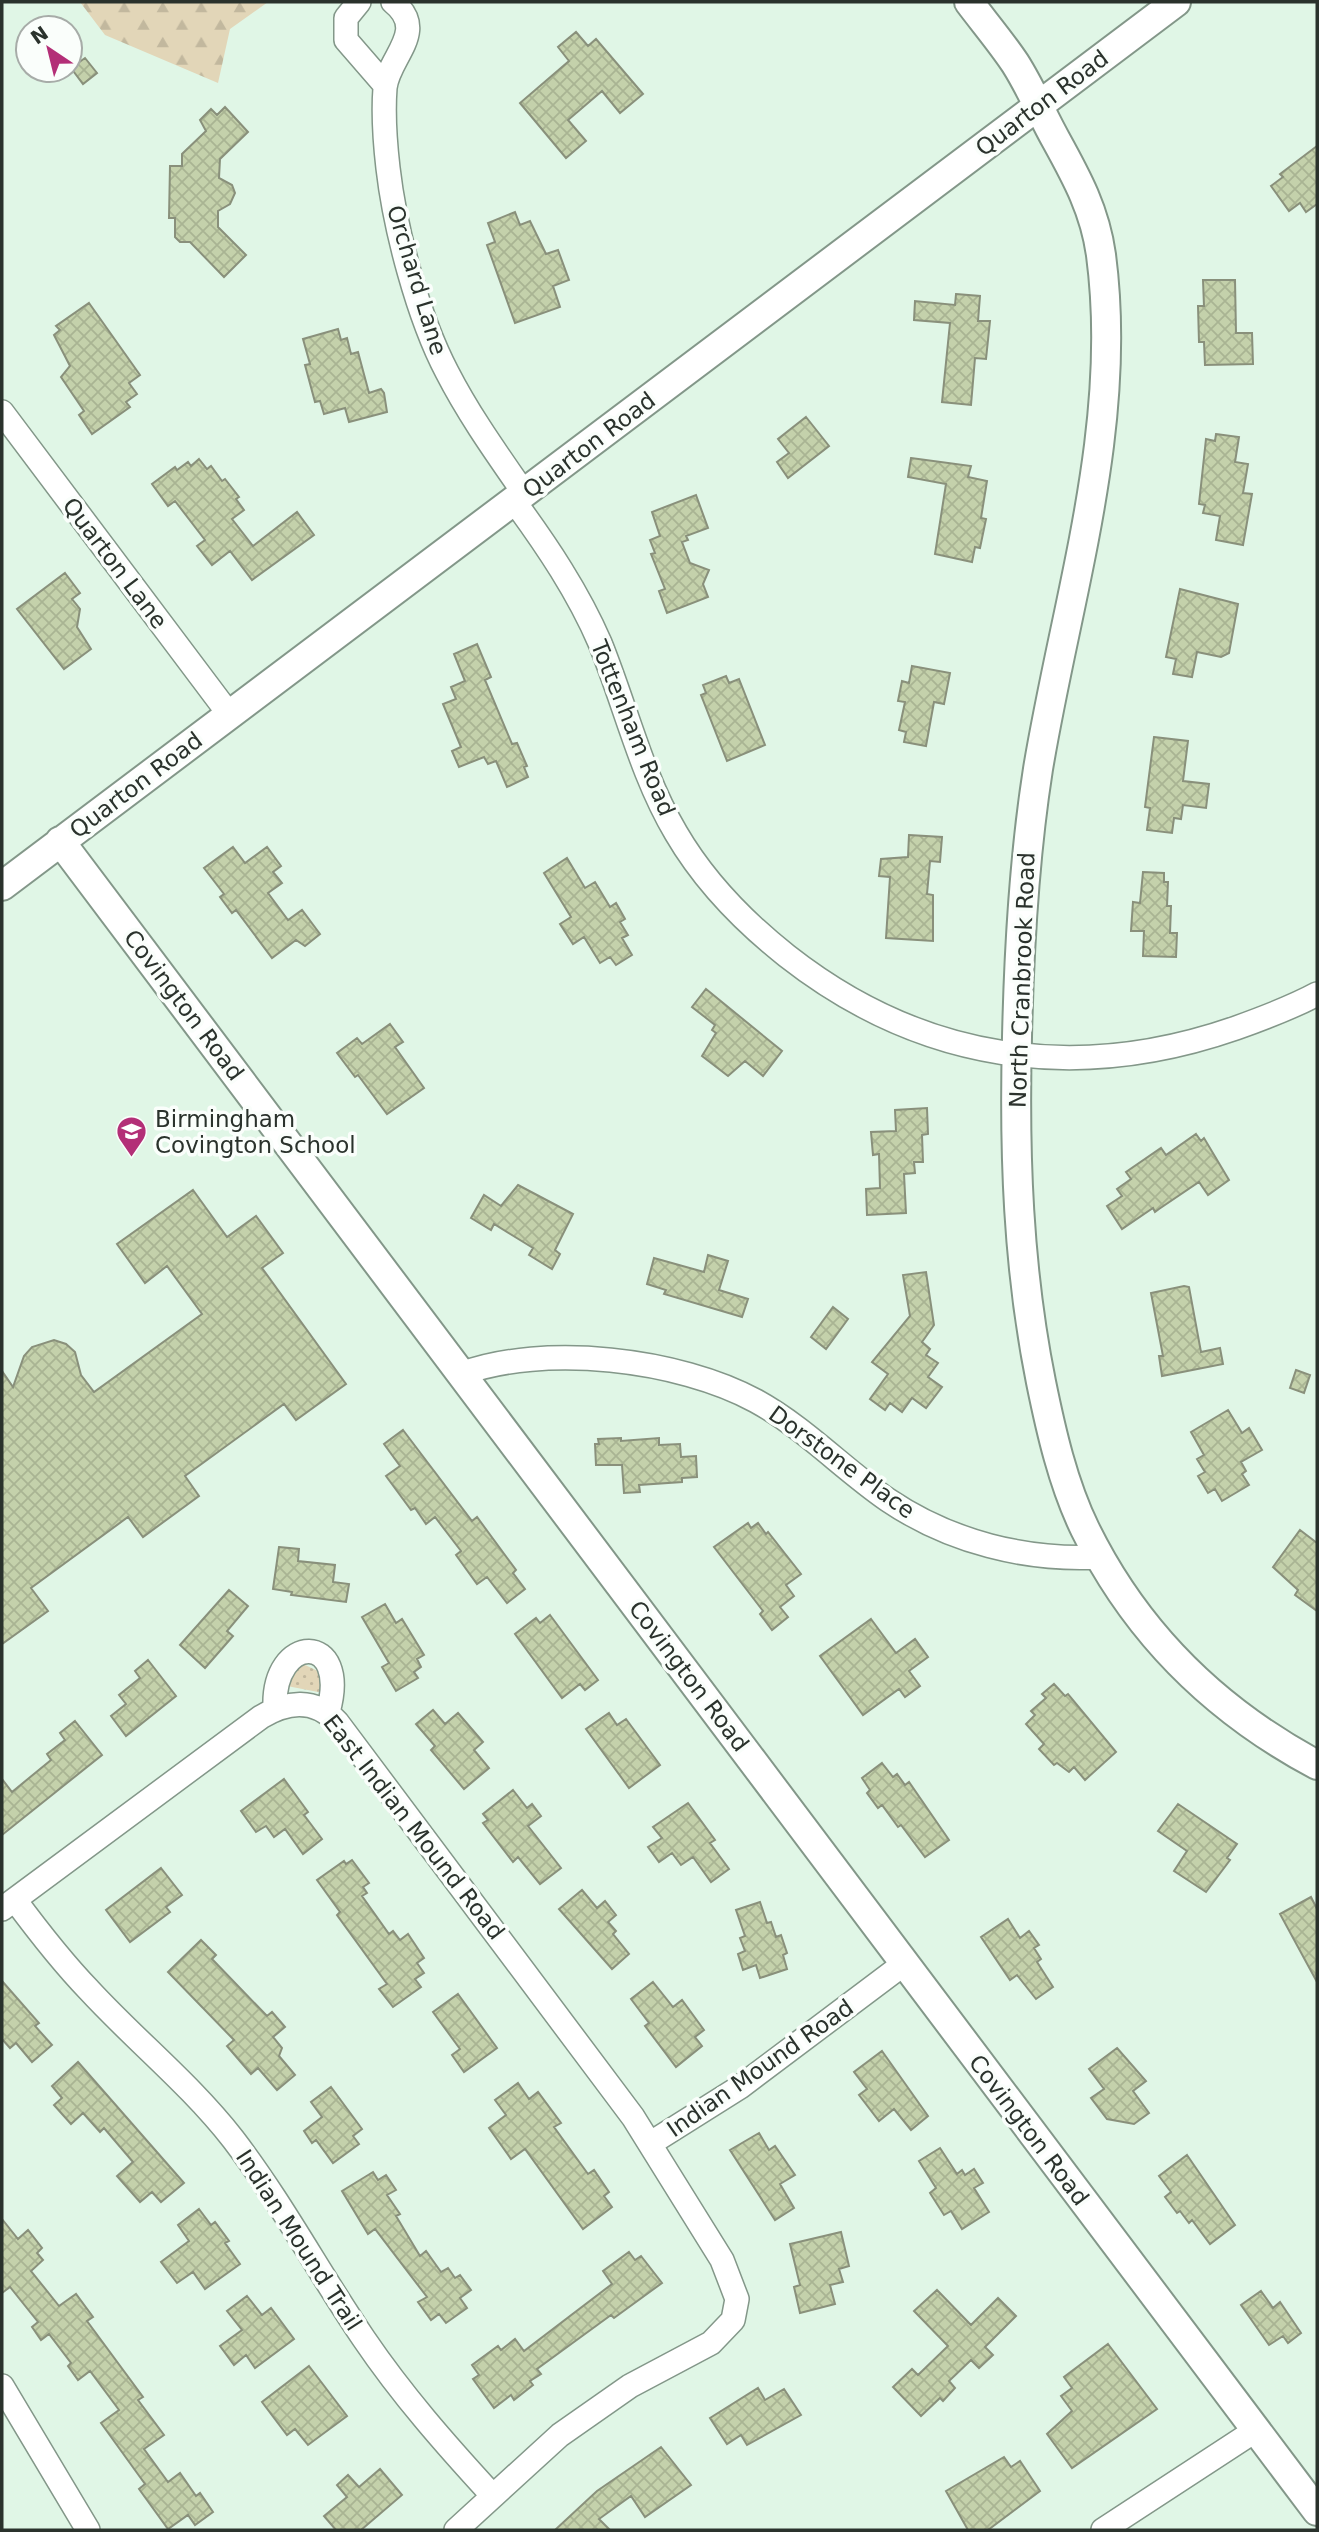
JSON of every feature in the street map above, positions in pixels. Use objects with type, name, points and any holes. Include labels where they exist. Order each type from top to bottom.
[{"type":"street","points":[[359,2],[346,18],[346,40],[385,85]]},
{"type":"street","name":"Orchard Lane","points":[[393,2],[406,17],[408,28],[385,85],[385,144],[392,196],[433,342],[462,400],[519,497]]},
{"type":"street","name":"North Cranbrook Road","points":[[969,2],[1014,63],[1039,105],[1093,212],[1101,254],[1104,340],[1101,415],[1090,501],[1029,830],[1021,908],[1016,1057],[1018,1211],[1032,1339],[1064,1474],[1082,1523],[1139,1618],[1192,1678],[1247,1723],[1317,1765]]},
{"type":"street","name":"Quarton Road","points":[[2,886],[1176,2]]},
{"type":"street","name":"Quarton Lane","points":[[2,412],[229,714]]},
{"type":"street","name":"Tottenham Road","points":[[519,497],[576,592],[608,664],[641,761],[661,807],[691,856],[720,893],[787,956],[826,985],[867,1009],[960,1046],[1016,1057],[1101,1057],[1179,1045],[1272,1015],[1317,994]]},
{"type":"street","name":"Covington Road","points":[[60,841],[1317,2511]]},
{"type":"street","name":"Dorstone Place","points":[[461,1374],[495,1363],[536,1359],[631,1363],[696,1378],[755,1400],[809,1435],[887,1499],[956,1535],[994,1547],[1051,1558],[1100,1557]]},
{"type":"street","points":[[8,1904],[275,1708],[277,1679],[283,1665],[292,1657],[308,1652],[327,1660],[332,1670],[333,1693],[328,1712]]},
{"type":"street","name":"East Indian Mound Road","points":[[275,1708],[305,1704],[328,1712],[558,2014],[651,2143]]},
{"type":"street","name":"Indian Mound Trail","points":[[8,1904],[89,1991],[174,2073],[230,2136],[289,2216],[349,2317],[387,2372],[438,2436],[492,2495]]},
{"type":"street","name":"Indian Mound Road","points":[[456,2530],[560,2435],[630,2386],[710,2343],[733,2320],[737,2299],[731,2276],[651,2143],[740,2087],[905,1964]]},
{"type":"street","points":[[2,2386],[88,2530]]},
{"type":"street","points":[[1103,2530],[1256,2430]]},
{"type":"green space","points":[[80,2],[268,2],[230,29],[218,83],[105,35]]},
{"type":"green space","points":[[303,1664],[320,1672],[322,1690],[318,1692],[287,1686],[291,1671]]},
{"type":"building","points":[[576,32],[588,46],[596,39],[643,94],[620,113],[602,91],[568,120],[586,141],[566,158],[520,103],[569,61],[558,47]]},
{"type":"building","points":[[84,59],[97,73],[84,83]]},
{"type":"building","points":[[225,107],[248,132],[220,159],[219,178],[232,185],[235,193],[230,204],[218,211],[218,227],[246,255],[224,277],[190,242],[180,242],[175,237],[175,218],[169,218],[170,166],[182,166],[182,154],[206,131],[200,120],[211,109],[217,115]]},
{"type":"building","points":[[1317,146],[1317,204],[1306,212],[1300,203],[1289,211],[1271,186],[1283,177],[1280,174]]},
{"type":"building","points":[[515,212],[520,225],[530,221],[546,254],[558,250],[569,280],[553,286],[560,307],[515,323],[487,245],[495,242],[488,223]]},
{"type":"building","points":[[1203,280],[1235,280],[1236,333],[1252,333],[1253,364],[1205,365],[1204,342],[1199,342],[1198,306],[1204,306]]},
{"type":"building","points":[[956,294],[980,296],[978,321],[990,321],[986,359],[975,358],[971,405],[942,402],[950,323],[914,320],[915,301],[955,305]]},
{"type":"building","points":[[89,303],[140,375],[129,383],[137,394],[126,402],[130,407],[92,434],[79,415],[84,411],[61,377],[70,366],[54,335],[60,330],[56,326]]},
{"type":"building","points":[[338,329],[341,340],[347,338],[351,354],[358,352],[369,393],[381,389],[384,393],[387,412],[349,422],[345,408],[324,414],[320,401],[315,402],[305,365],[310,364],[303,339]]},
{"type":"building","points":[[806,417],[829,446],[788,478],[777,462],[789,453],[778,439]]},
{"type":"building","points":[[1216,434],[1239,437],[1235,462],[1248,464],[1243,493],[1252,494],[1243,545],[1216,540],[1220,516],[1203,513],[1205,505],[1199,504],[1206,439],[1215,441]]},
{"type":"building","points":[[911,458],[971,466],[968,477],[987,481],[981,518],[986,519],[980,548],[975,547],[972,562],[935,554],[946,484],[908,477]]},
{"type":"building","points":[[199,459],[207,469],[211,466],[222,481],[225,479],[239,497],[236,499],[244,510],[232,519],[253,546],[297,512],[314,535],[252,580],[230,551],[212,565],[197,546],[205,540],[175,501],[168,506],[152,484],[175,467],[177,470],[188,462],[191,466]]},
{"type":"building","points":[[696,495],[708,528],[686,536],[688,540],[682,542],[690,563],[709,570],[703,584],[708,597],[667,613],[659,591],[665,589],[651,554],[655,553],[650,540],[660,536],[652,512]]},
{"type":"building","points":[[65,573],[80,593],[72,599],[80,609],[77,627],[91,649],[64,669],[17,609]]},
{"type":"building","points":[[1180,589],[1238,604],[1229,653],[1221,657],[1197,652],[1192,677],[1173,674],[1176,659],[1166,657]]},
{"type":"building","points":[[477,644],[491,677],[485,680],[512,744],[517,743],[527,766],[524,767],[528,777],[507,787],[496,761],[488,764],[484,757],[459,767],[452,751],[461,747],[443,704],[456,699],[451,687],[465,681],[454,654]]},
{"type":"building","points":[[912,666],[950,673],[944,704],[934,702],[926,746],[904,742],[906,732],[899,730],[905,702],[898,701],[902,681],[909,683]]},
{"type":"building","points":[[726,676],[729,683],[739,679],[765,745],[727,761],[701,695],[706,693],[703,685]]},
{"type":"building","points":[[1154,737],[1188,741],[1183,781],[1209,784],[1206,808],[1183,805],[1181,819],[1174,818],[1172,833],[1147,830],[1150,808],[1145,807]]},
{"type":"building","points":[[909,835],[942,837],[940,862],[930,861],[927,894],[933,895],[933,941],[886,938],[890,877],[879,876],[881,859],[908,857]]},
{"type":"building","points":[[233,847],[245,863],[267,847],[281,866],[273,872],[282,883],[268,893],[288,920],[302,910],[320,934],[305,946],[296,940],[272,958],[236,910],[232,913],[220,897],[224,894],[204,868]]},
{"type":"building","points":[[567,858],[585,888],[595,882],[610,907],[616,903],[625,919],[620,922],[628,935],[622,938],[632,955],[616,965],[610,957],[600,963],[584,937],[573,944],[560,924],[571,917],[544,873]]},
{"type":"building","points":[[1143,872],[1164,873],[1164,882],[1168,882],[1170,933],[1177,933],[1176,957],[1143,956],[1144,931],[1131,931],[1133,902],[1140,903]]},
{"type":"building","points":[[706,989],[782,1051],[763,1076],[745,1061],[728,1076],[702,1056],[716,1033],[712,1030],[715,1025],[692,1007]]},
{"type":"building","points":[[390,1024],[403,1042],[395,1047],[424,1088],[387,1114],[358,1075],[355,1077],[337,1053],[357,1038],[362,1044]]},
{"type":"building","points":[[927,1108],[928,1134],[922,1135],[923,1162],[914,1162],[915,1173],[904,1174],[906,1213],[867,1215],[866,1189],[880,1188],[879,1154],[873,1155],[871,1132],[896,1131],[895,1110]]},
{"type":"building","points":[[1196,1134],[1201,1141],[1204,1138],[1229,1180],[1208,1195],[1199,1182],[1155,1212],[1153,1208],[1122,1229],[1107,1206],[1122,1196],[1117,1189],[1131,1179],[1126,1172],[1161,1148],[1166,1155]]},
{"type":"building","points":[[518,1185],[573,1214],[555,1250],[560,1254],[552,1269],[529,1255],[533,1248],[494,1224],[491,1230],[471,1218],[484,1195],[501,1206]]},
{"type":"building","points":[[193,1190],[227,1237],[256,1216],[283,1253],[262,1268],[346,1384],[296,1420],[284,1404],[185,1476],[199,1496],[143,1537],[128,1517],[31,1588],[48,1611],[2,1644],[2,1371],[13,1387],[24,1356],[32,1347],[54,1340],[66,1344],[75,1352],[81,1375],[94,1392],[202,1314],[167,1266],[145,1283],[117,1244]]},
{"type":"building","points":[[708,1255],[728,1261],[719,1290],[748,1299],[742,1317],[664,1294],[666,1290],[647,1284],[654,1258],[704,1272]]},
{"type":"building","points":[[926,1272],[934,1325],[922,1342],[930,1349],[926,1355],[938,1363],[928,1377],[942,1387],[926,1408],[912,1398],[902,1412],[890,1403],[885,1410],[870,1399],[888,1374],[872,1362],[910,1316],[903,1275]]},
{"type":"building","points":[[1189,1287],[1201,1352],[1220,1348],[1223,1364],[1162,1376],[1159,1356],[1163,1356],[1151,1293]]},
{"type":"building","points":[[833,1307],[848,1319],[826,1349],[811,1337]]},
{"type":"building","points":[[1296,1370],[1310,1375],[1304,1393],[1290,1388]]},
{"type":"building","points":[[1228,1410],[1242,1433],[1249,1428],[1262,1450],[1241,1462],[1246,1471],[1242,1474],[1249,1485],[1222,1501],[1215,1489],[1208,1493],[1198,1476],[1205,1472],[1197,1459],[1204,1455],[1191,1432]]},
{"type":"building","points":[[403,1430],[472,1521],[477,1517],[516,1570],[513,1573],[525,1589],[507,1603],[487,1577],[477,1584],[456,1555],[461,1551],[435,1517],[426,1524],[415,1508],[411,1510],[386,1476],[400,1466],[384,1444]]},
{"type":"building","points":[[621,1438],[621,1441],[659,1438],[659,1445],[680,1444],[681,1457],[696,1456],[697,1477],[682,1478],[682,1482],[639,1485],[640,1492],[624,1493],[622,1465],[596,1465],[595,1444],[599,1444],[598,1439]]},
{"type":"building","points":[[748,1523],[751,1528],[758,1523],[766,1534],[768,1532],[801,1574],[786,1585],[794,1596],[780,1607],[788,1617],[772,1630],[760,1614],[763,1611],[714,1547]]},
{"type":"building","points":[[1300,1530],[1317,1543],[1317,1611],[1295,1595],[1298,1590],[1273,1567]]},
{"type":"building","points":[[279,1547],[299,1549],[298,1561],[335,1565],[333,1582],[349,1584],[346,1602],[291,1595],[292,1592],[273,1589]]},
{"type":"building","points":[[229,1590],[248,1606],[227,1631],[233,1636],[205,1668],[180,1645]]},
{"type":"building","points":[[385,1604],[396,1623],[402,1619],[424,1655],[417,1659],[421,1667],[414,1672],[418,1678],[396,1691],[382,1667],[389,1663],[362,1617]]},
{"type":"building","points":[[550,1615],[598,1680],[585,1690],[580,1684],[562,1698],[515,1634],[536,1618],[540,1623]]},
{"type":"building","points":[[871,1619],[896,1653],[915,1639],[928,1657],[909,1671],[920,1686],[905,1697],[899,1689],[863,1715],[820,1656]]},
{"type":"building","points":[[148,1660],[176,1696],[126,1736],[111,1716],[126,1704],[119,1695],[140,1678],[135,1671]]},
{"type":"building","points":[[1054,1684],[1065,1696],[1068,1694],[1116,1752],[1085,1780],[1074,1767],[1069,1772],[1057,1763],[1054,1765],[1039,1749],[1044,1744],[1026,1724],[1035,1715],[1031,1711],[1046,1698],[1042,1694]]},
{"type":"building","points":[[433,1710],[445,1724],[458,1713],[483,1742],[474,1750],[489,1768],[464,1789],[431,1750],[435,1746],[416,1724]]},
{"type":"building","points":[[609,1713],[617,1725],[626,1719],[660,1765],[629,1788],[586,1729]]},
{"type":"building","points":[[75,1721],[102,1755],[2,1835],[2,1779],[12,1792],[51,1760],[47,1754],[65,1740],[60,1733]]},
{"type":"building","points":[[882,1763],[893,1777],[897,1774],[905,1785],[909,1782],[949,1840],[925,1857],[901,1825],[898,1827],[882,1805],[878,1808],[867,1793],[870,1790],[862,1778]]},
{"type":"building","points":[[284,1779],[308,1812],[304,1815],[322,1839],[303,1854],[285,1829],[274,1837],[266,1826],[256,1832],[241,1811]]},
{"type":"building","points":[[513,1790],[527,1808],[532,1804],[541,1816],[528,1826],[561,1868],[540,1884],[518,1857],[513,1862],[483,1823],[488,1820],[483,1814]]},
{"type":"building","points":[[688,1803],[715,1840],[710,1843],[729,1869],[711,1882],[693,1857],[681,1865],[672,1853],[659,1862],[648,1847],[662,1838],[653,1827]]},
{"type":"building","points":[[1178,1804],[1237,1844],[1227,1858],[1230,1860],[1206,1892],[1174,1871],[1187,1851],[1158,1831]]},
{"type":"building","points":[[352,1860],[369,1883],[363,1887],[367,1893],[362,1896],[389,1934],[393,1931],[400,1940],[408,1934],[424,1958],[417,1963],[424,1973],[415,1979],[421,1987],[393,2007],[379,1989],[387,1984],[337,1915],[340,1912],[317,1880],[344,1861],[346,1864]]},
{"type":"building","points":[[161,1868],[182,1895],[166,1907],[170,1912],[130,1942],[106,1910]]},
{"type":"building","points":[[582,1890],[597,1908],[605,1901],[616,1915],[608,1922],[616,1931],[613,1934],[629,1954],[612,1969],[559,1909]]},
{"type":"building","points":[[1311,1897],[1317,1909],[1317,1982],[1280,1914]]},
{"type":"building","points":[[760,1902],[767,1923],[771,1922],[776,1937],[781,1935],[787,1953],[783,1955],[787,1969],[760,1978],[756,1965],[743,1970],[738,1954],[745,1951],[740,1938],[745,1936],[736,1910]]},
{"type":"building","points":[[1008,1919],[1020,1938],[1029,1931],[1039,1945],[1034,1948],[1041,1959],[1037,1962],[1053,1987],[1036,1999],[1017,1975],[1010,1980],[981,1937]]},
{"type":"building","points":[[201,1940],[216,1955],[212,1959],[267,2016],[272,2012],[285,2027],[273,2037],[282,2048],[279,2056],[295,2075],[277,2090],[258,2068],[251,2074],[227,2046],[234,2040],[168,1972]]},
{"type":"building","points":[[2,1981],[39,2023],[35,2026],[52,2045],[32,2062],[16,2043],[10,2048],[2,2039]]},
{"type":"building","points":[[653,1982],[673,2007],[682,2000],[704,2030],[695,2037],[702,2046],[676,2067],[645,2026],[649,2023],[631,1999]]},
{"type":"building","points":[[458,1994],[497,2048],[464,2072],[452,2055],[460,2049],[433,2012]]},
{"type":"building","points":[[1117,2048],[1146,2081],[1133,2091],[1149,2113],[1134,2124],[1107,2119],[1091,2098],[1104,2089],[1089,2069]]},
{"type":"building","points":[[882,2051],[928,2116],[911,2130],[894,2109],[879,2121],[859,2095],[867,2089],[854,2072]]},
{"type":"building","points":[[78,2062],[184,2183],[161,2202],[152,2192],[140,2202],[117,2176],[133,2162],[104,2128],[100,2132],[83,2113],[71,2124],[54,2105],[62,2098],[52,2086]]},
{"type":"building","points":[[518,2083],[529,2099],[538,2092],[561,2123],[554,2127],[588,2174],[594,2170],[609,2192],[604,2196],[612,2207],[583,2229],[525,2149],[511,2159],[489,2128],[506,2115],[495,2100]]},
{"type":"building","points":[[331,2087],[362,2129],[353,2136],[359,2144],[333,2163],[316,2140],[312,2143],[304,2131],[322,2117],[311,2102]]},
{"type":"building","points":[[759,2133],[769,2150],[775,2146],[795,2175],[780,2184],[794,2208],[775,2220],[730,2150]]},
{"type":"building","points":[[940,2148],[957,2174],[962,2170],[965,2175],[974,2169],[983,2183],[974,2188],[989,2212],[962,2229],[951,2211],[944,2215],[930,2193],[936,2188],[919,2161]]},
{"type":"building","points":[[1187,2155],[1235,2225],[1210,2244],[1192,2220],[1189,2223],[1180,2211],[1177,2213],[1165,2197],[1171,2192],[1159,2176]]},
{"type":"building","points":[[373,2172],[378,2180],[386,2175],[396,2190],[387,2195],[400,2214],[396,2216],[420,2256],[426,2251],[441,2272],[448,2268],[455,2278],[460,2275],[471,2290],[460,2298],[467,2308],[446,2323],[439,2314],[431,2320],[418,2302],[427,2297],[375,2229],[368,2234],[342,2191]]},
{"type":"building","points":[[199,2209],[211,2225],[215,2222],[229,2241],[225,2243],[240,2264],[205,2289],[193,2272],[177,2283],[161,2262],[189,2241],[178,2225]]},
{"type":"building","points":[[2,2219],[18,2239],[28,2230],[42,2248],[37,2253],[43,2260],[31,2271],[59,2306],[76,2294],[93,2317],[87,2321],[143,2397],[138,2400],[164,2435],[144,2449],[168,2482],[180,2473],[196,2496],[200,2493],[213,2512],[195,2525],[188,2515],[168,2529],[139,2489],[145,2484],[101,2423],[119,2410],[90,2371],[78,2380],[68,2366],[71,2363],[49,2334],[41,2340],[32,2327],[38,2322],[10,2287],[2,2293]]},
{"type":"building","points":[[841,2232],[849,2266],[839,2269],[843,2282],[830,2285],[835,2304],[800,2313],[794,2287],[800,2285],[790,2244]]},
{"type":"building","points":[[629,2252],[635,2260],[641,2256],[662,2283],[614,2318],[611,2315],[537,2369],[541,2374],[530,2381],[533,2385],[514,2400],[511,2395],[494,2408],[473,2379],[479,2375],[472,2365],[498,2346],[501,2350],[515,2339],[524,2351],[612,2284],[603,2271]]},
{"type":"building","points":[[937,2290],[971,2325],[998,2298],[1016,2316],[985,2347],[993,2355],[979,2368],[971,2360],[949,2381],[955,2388],[943,2401],[940,2398],[921,2416],[893,2387],[912,2369],[918,2375],[948,2346],[914,2311]]},
{"type":"building","points":[[1261,2291],[1273,2308],[1280,2302],[1301,2333],[1288,2343],[1283,2336],[1269,2345],[1241,2305]]},
{"type":"building","points":[[247,2296],[262,2315],[271,2308],[294,2339],[255,2368],[246,2355],[234,2365],[220,2346],[242,2330],[227,2311]]},
{"type":"building","points":[[1108,2344],[1157,2409],[1072,2468],[1047,2434],[1072,2411],[1061,2396],[1072,2388],[1064,2377]]},
{"type":"building","points":[[309,2366],[347,2416],[308,2445],[295,2429],[287,2435],[262,2402]]},
{"type":"building","points":[[758,2388],[765,2400],[784,2389],[801,2415],[747,2445],[741,2435],[727,2444],[710,2418]]},
{"type":"building","points":[[661,2447],[691,2485],[645,2517],[631,2496],[599,2519],[610,2530],[555,2530],[597,2491]]},
{"type":"building","points":[[1004,2457],[1011,2467],[1020,2461],[1040,2491],[988,2530],[968,2530],[946,2491]]},
{"type":"building","points":[[380,2469],[402,2495],[361,2530],[336,2530],[324,2516],[347,2497],[337,2485],[348,2475],[359,2487]]},
{"type":"place","name":"Birmingham Covington School","points":[[132,1159]]}]
